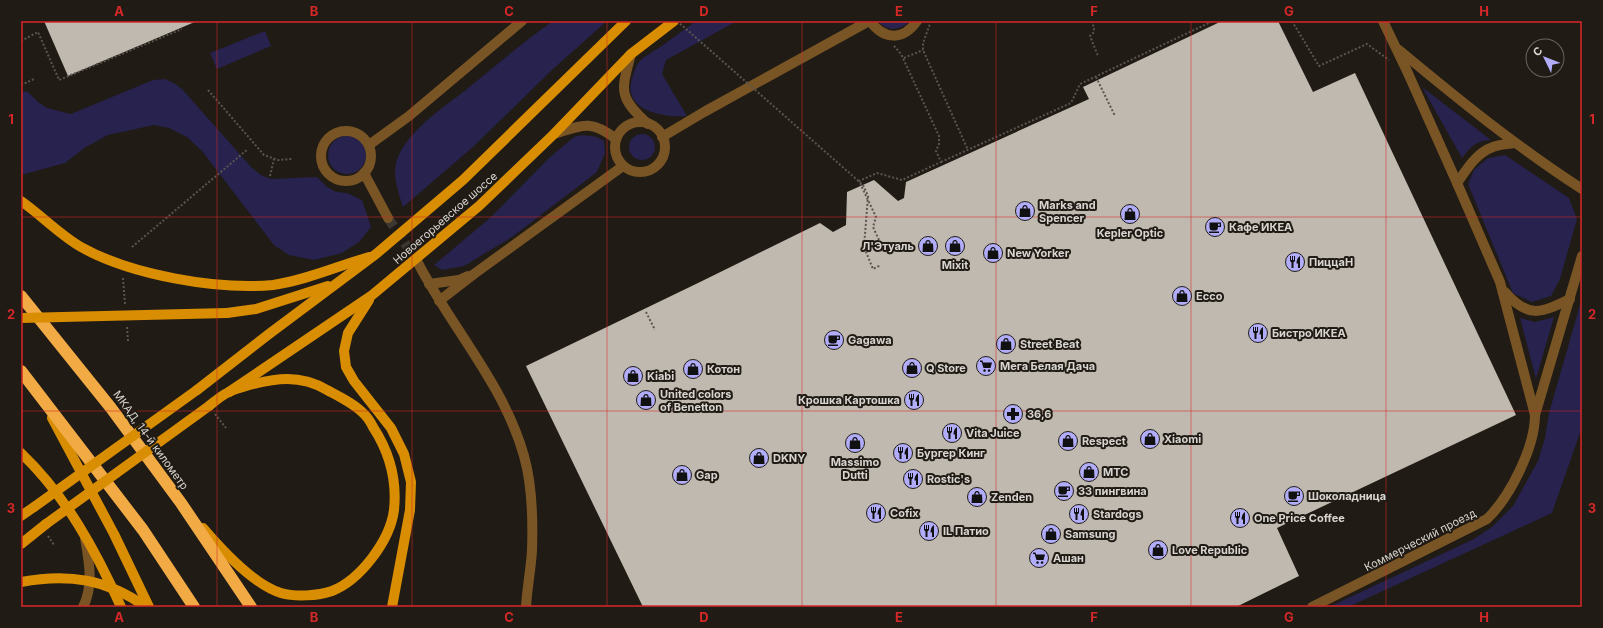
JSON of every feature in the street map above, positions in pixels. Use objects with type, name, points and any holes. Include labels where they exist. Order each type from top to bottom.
[{"type":"highway","name":"МКАД, 14-й километр","points":[[21,296],[111,408],[181,503],[251,607]]},
{"type":"highway","points":[[21,371],[143,530],[194,607]]},
{"type":"main road","name":"Новоегорьевское шоссе","points":[[21,516],[197,390],[376,254],[463,180],[626,21]]},
{"type":"main road","name":"Новоегорьевское шоссе","points":[[21,544],[46,524],[209,406],[371,296],[479,206],[554,134],[631,54],[674,21]]},
{"type":"main road","points":[[21,201],[80,246],[103,258],[157,275],[208,283],[247,286],[274,285],[301,279],[376,254]]},
{"type":"main road","points":[[21,318],[226,313],[256,309],[336,284]]},
{"type":"main road","points":[[371,296],[348,333],[344,351],[346,367],[354,381],[391,428],[404,454],[411,482],[410,510],[392,607]]},
{"type":"main road","points":[[181,503],[236,563],[261,582],[281,593],[306,596],[331,591],[352,579],[372,558],[386,536],[394,512],[395,484],[390,462],[380,437],[365,415],[344,399],[322,387],[301,380],[284,378],[265,381],[229,392]]},
{"type":"main road","points":[[38,392],[114,534],[148,607]]},
{"type":"main road","points":[[21,453],[52,486],[69,509],[85,536],[121,607]]},
{"type":"main road","points":[[21,582],[39,579],[83,579],[103,584],[123,592],[148,607]]},
{"type":"street","points":[[369,145],[409,116],[522,21]]},
{"type":"street","points":[[662,137],[704,112],[870,21],[884,34],[894,36],[904,34],[912,28],[917,21]]},
{"type":"street","points":[[1382,21],[1396,47],[1457,182],[1502,289],[1514,303],[1521,308],[1531,311],[1542,311],[1570,299]]},
{"type":"street","points":[[1396,47],[1461,101],[1515,143],[1552,170],[1582,189]]},
{"type":"street","points":[[631,54],[624,79],[623,90],[626,102],[634,112],[656,129],[662,137],[664,146],[664,155],[653,169],[643,172],[632,171],[623,166],[617,158],[615,149],[616,139],[621,131],[629,125],[638,123],[648,124]]},
{"type":"street","points":[[554,134],[576,127],[591,126],[604,130],[616,139]]},
{"type":"street","points":[[347,131],[356,133],[364,138],[369,145],[371,155],[370,164],[364,173],[356,179],[346,181],[336,179],[328,173],[323,164],[321,154],[324,145],[330,137],[338,132],[347,131]]},
{"type":"street","points":[[1457,182],[1470,164],[1481,154],[1493,147],[1515,143]]},
{"type":"street","points":[[440,301],[474,274],[623,166]]},
{"type":"street","points":[[364,173],[388,218]]},
{"type":"street","points":[[1535,415],[1582,256]]},
{"type":"street","points":[[417,261],[429,284],[481,366],[504,406],[516,432],[524,457],[529,487],[532,550],[526,607]]},
{"type":"street","points":[[429,284],[459,280],[474,274]]},
{"type":"street","name":"Коммерческий проезд","points":[[1312,607],[1487,519],[1497,510],[1518,475],[1535,422],[1535,415],[1502,289]]},
{"type":"street","points":[[83,607],[90,583],[89,562],[85,536]]},
{"type":"path","points":[[677,21],[863,185],[868,196],[864,247],[873,269],[881,265]]},
{"type":"path","points":[[931,21],[922,44],[923,50],[968,150]]},
{"type":"path","points":[[1091,21],[1094,27],[1094,32],[1090,36],[1098,56]]},
{"type":"path","points":[[879,240],[873,227],[876,217],[859,181],[877,173],[902,180],[1071,104],[1080,84],[1214,21]]},
{"type":"path","points":[[21,41],[38,32],[59,80],[182,29]]},
{"type":"path","points":[[891,43],[897,48],[904,58],[939,136],[939,144],[936,151],[941,162]]},
{"type":"path","points":[[904,58],[923,50]]},
{"type":"path","points":[[1096,77],[1115,116]]},
{"type":"path","points":[[21,85],[34,79]]},
{"type":"path","points":[[208,90],[264,155],[274,159],[292,159]]},
{"type":"path","points":[[132,247],[248,149]]},
{"type":"path","points":[[270,176],[274,159]]},
{"type":"path","points":[[123,278],[125,306]]},
{"type":"path","points":[[646,312],[655,330]]},
{"type":"path","points":[[126,320],[128,341]]},
{"type":"path","points":[[215,414],[226,428]]},
{"type":"shaded area","points":[[553,21],[607,21],[553,69],[473,147],[403,207],[396,182],[395,169],[398,157],[403,147],[411,137],[428,119]]},
{"type":"shaded area","points":[[696,21],[737,21],[666,60],[662,74],[687,116],[668,116],[657,114],[639,105],[633,99],[631,90],[634,71],[638,64],[645,57]]},
{"type":"shaded area","points":[[878,21],[910,21],[902,27],[894,29],[885,27]]},
{"type":"shaded area","points":[[265,31],[271,46],[217,69],[210,53]]},
{"type":"shaded area","points":[[165,79],[182,89],[252,168],[261,175],[271,179],[317,177],[327,187],[336,192],[347,193],[362,200],[371,227],[359,242],[342,253],[314,260],[289,255],[274,245],[202,151],[187,137],[169,128],[154,125],[108,135],[86,147],[65,163],[21,175],[21,91],[28,92],[38,102],[47,108],[71,114],[153,80]]},
{"type":"shaded area","points":[[1422,87],[1491,140],[1477,143],[1468,150],[1462,158]]},
{"type":"shaded area","points":[[642,134],[651,138],[655,147],[651,156],[642,160],[633,156],[629,147],[633,138]]},
{"type":"shaded area","points":[[582,135],[597,137],[604,141],[605,153],[597,172],[512,237],[464,266],[442,270],[434,265],[490,218],[550,157],[574,137]]},
{"type":"shaded area","points":[[347,136],[357,139],[363,145],[366,155],[363,165],[357,171],[347,174],[337,171],[331,165],[328,155],[331,145],[337,139]]},
{"type":"shaded area","points":[[1505,155],[1569,198],[1577,219],[1560,279],[1551,296],[1532,302],[1513,293],[1468,184],[1474,170],[1488,158]]},
{"type":"shaded area","points":[[1582,298],[1582,427],[1552,513],[1348,607],[1329,607],[1474,539],[1492,527],[1513,506],[1538,461],[1545,438],[1549,413]]},
{"type":"shaded area","points":[[1554,317],[1536,379],[1520,318],[1535,322]]},
{"type":"building","points":[[44,21],[197,21],[68,76]]},
{"type":"building","points":[[1222,21],[1278,21],[1313,92],[1355,73],[1516,415],[1277,528],[1299,576],[1236,607],[643,607],[526,366],[820,223],[833,232],[846,225],[847,192],[874,180],[898,201],[904,198],[906,182],[1089,99],[1083,87]]},
{"type":"tunnel","points":[[388,218],[417,261]]},
{"type":"place","name":"Marks and Spencer","points":[[1025,211]]},
{"type":"place","name":"Kepler Optic","points":[[1130,214]]},
{"type":"place","name":"Кафе ИКЕА","points":[[1215,227]]},
{"type":"place","name":"Л'Этуаль","points":[[928,246]]},
{"type":"place","name":"Mixit","points":[[955,246]]},
{"type":"place","name":"New Yorker","points":[[993,253]]},
{"type":"place","name":"ПиццаН","points":[[1295,262]]},
{"type":"place","name":"Ecco","points":[[1182,296]]},
{"type":"place","name":"Бистро ИКЕА","points":[[1258,333]]},
{"type":"place","name":"Gagawa","points":[[834,340]]},
{"type":"place","name":"Street Beat","points":[[1006,344]]},
{"type":"place","name":"Мега Белая Дача","points":[[986,366]]},
{"type":"place","name":"Q Store","points":[[912,368]]},
{"type":"place","name":"Котон","points":[[693,369]]},
{"type":"place","name":"Kiabi","points":[[633,376]]},
{"type":"place","name":"United colors of Benetton","points":[[646,400]]},
{"type":"place","name":"Крошка Картошка","points":[[914,400]]},
{"type":"place","name":"36,6","points":[[1013,414]]},
{"type":"place","name":"Vita Juice","points":[[952,433]]},
{"type":"place","name":"Xiaomi","points":[[1150,439]]},
{"type":"place","name":"Respect","points":[[1068,441]]},
{"type":"place","name":"Massimo Dutti","points":[[855,443]]},
{"type":"place","name":"Бургер Кинг","points":[[903,453]]},
{"type":"place","name":"DKNY","points":[[759,458]]},
{"type":"place","name":"МТС","points":[[1089,472]]},
{"type":"place","name":"Gap","points":[[682,475]]},
{"type":"place","name":"Rostic's","points":[[913,479]]},
{"type":"place","name":"33 пингвина","points":[[1064,491]]},
{"type":"place","name":"Шоколадница","points":[[1294,496]]},
{"type":"place","name":"Zenden","points":[[977,497]]},
{"type":"place","name":"Cofix","points":[[876,513]]},
{"type":"place","name":"Stardogs","points":[[1079,514]]},
{"type":"place","name":"One Price Coffee","points":[[1240,518]]},
{"type":"place","name":"IL Патио","points":[[929,531]]},
{"type":"place","name":"Samsung","points":[[1051,534]]},
{"type":"place","name":"Love Republic","points":[[1158,550]]},
{"type":"place","name":"Ашан","points":[[1039,558]]}]
